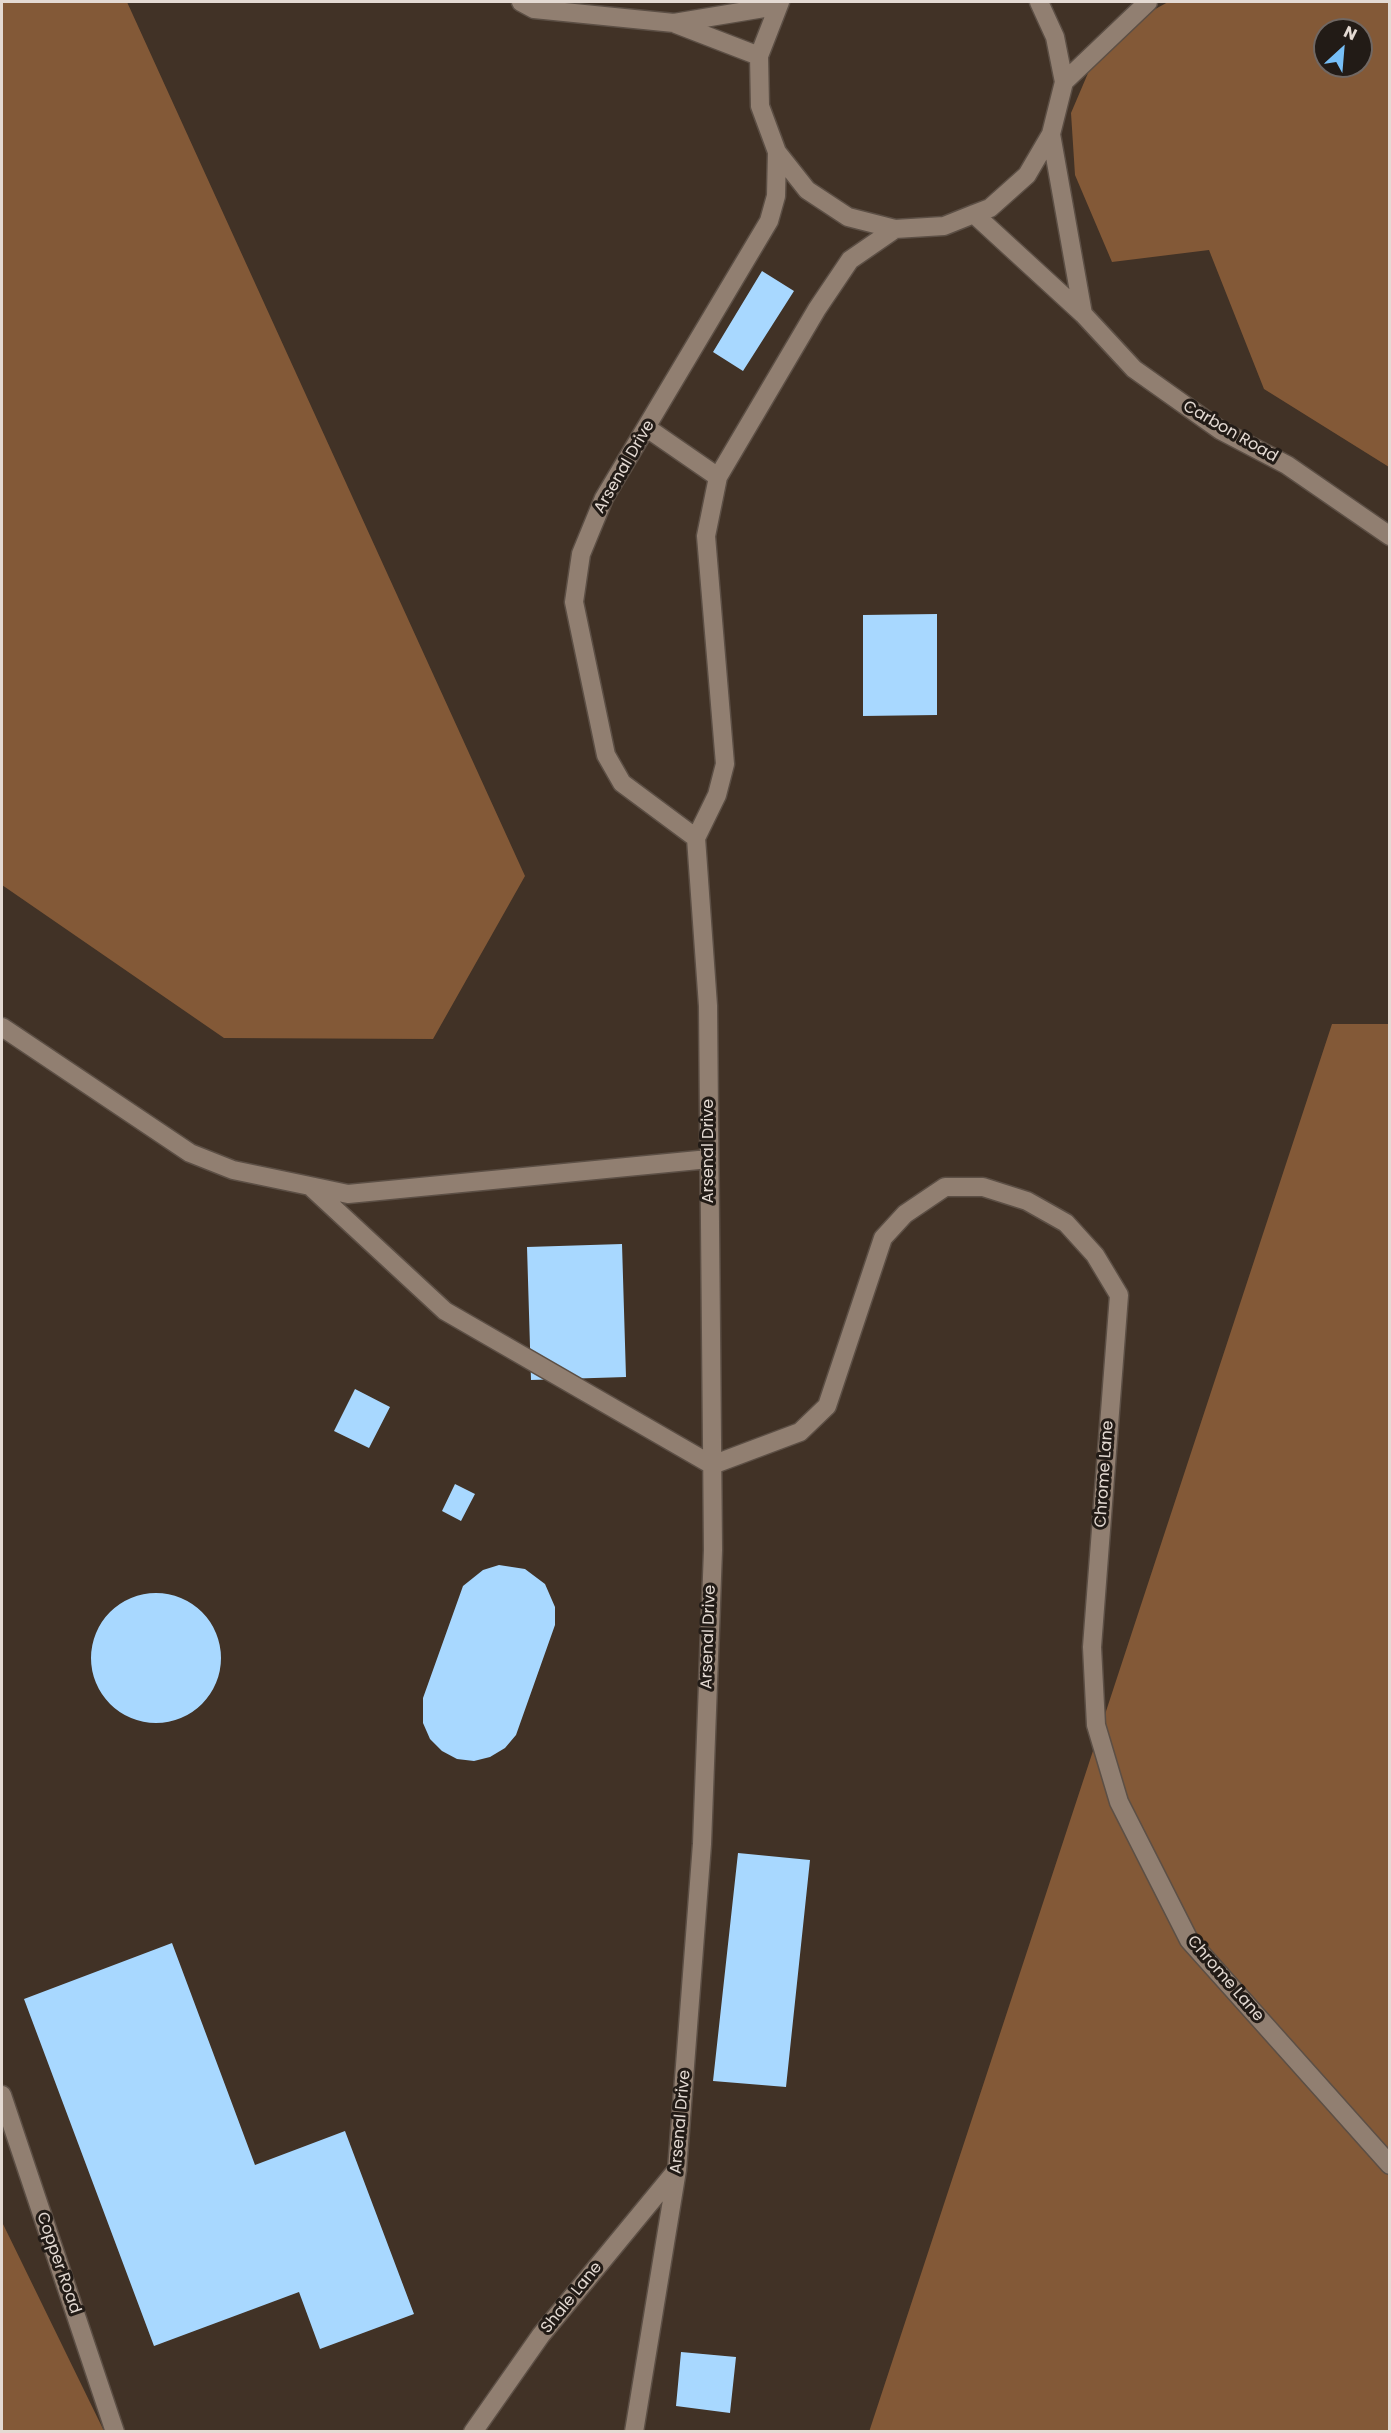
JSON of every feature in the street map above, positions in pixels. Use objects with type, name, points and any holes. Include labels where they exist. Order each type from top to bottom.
[{"type":"lane","points":[[521,2],[534,9],[674,23],[759,56]]},
{"type":"lane","points":[[778,4],[759,56],[760,106],[777,152],[807,190],[848,217],[896,230],[944,226],[990,208],[1027,175],[1051,134],[1064,82],[1055,37],[1039,2]]},
{"type":"lane","points":[[1064,82],[1148,2]]},
{"type":"lane","points":[[674,23],[778,4]]},
{"type":"lane","points":[[1051,134],[1083,315]]},
{"type":"lane","name":"Arsenal Drive","points":[[634,2432],[677,2169],[702,1844],[712,1550],[708,1006],[696,838],[622,783],[606,755],[574,602],[580,554],[604,498],[769,221],[776,196],[777,152]]},
{"type":"lane","name":"Carbon Road","points":[[974,214],[1083,315],[1134,369],[1220,430],[1287,465],[1389,536]]},
{"type":"lane","points":[[696,838],[717,795],[725,764],[706,536],[718,477],[816,309],[850,260],[896,230]]},
{"type":"lane","points":[[646,428],[718,477]]},
{"type":"lane","points":[[2,1027],[190,1153],[233,1170],[348,1194],[709,1159]]},
{"type":"lane","points":[[310,1186],[445,1311],[712,1465]]},
{"type":"lane","name":"Chrome Lane","points":[[712,1465],[801,1432],[827,1406],[884,1238],[905,1214],[945,1187],[983,1186],[1027,1202],[1066,1223],[1095,1255],[1119,1295],[1092,1647],[1096,1725],[1119,1802],[1189,1940],[1389,2165]]},
{"type":"lane","name":"Copper Road","points":[[2,2095],[115,2432]]},
{"type":"lane","name":"Shale Lane","points":[[473,2432],[541,2335],[677,2169]]},
{"type":"shaded area","points":[[2,2],[127,2],[525,876],[433,1039],[224,1038],[2,885]]},
{"type":"shaded area","points":[[1168,2],[1389,2],[1389,467],[1264,389],[1209,250],[1112,262],[1075,175],[1071,113],[1103,38]]},
{"type":"shaded area","points":[[1332,1024],[1389,1024],[1389,2431],[869,2432]]},
{"type":"shaded area","points":[[2,2222],[104,2431],[2,2431]]},
{"type":"building","points":[[762,271],[794,291],[743,371],[713,352]]},
{"type":"building","points":[[937,614],[937,715],[863,716],[863,615]]},
{"type":"building","points":[[622,1244],[626,1377],[531,1380],[527,1247]]},
{"type":"building","points":[[355,1389],[390,1407],[369,1448],[334,1431]]},
{"type":"building","points":[[455,1484],[475,1494],[461,1521],[442,1511]]},
{"type":"building","points":[[499,1565],[525,1569],[545,1584],[555,1607],[555,1625],[516,1735],[505,1748],[490,1757],[474,1761],[457,1759],[442,1751],[430,1739],[423,1723],[423,1698],[463,1586],[483,1570]]},
{"type":"building","points":[[156,1593],[181,1598],[202,1612],[216,1633],[221,1658],[216,1683],[202,1704],[181,1718],[156,1723],[131,1718],[110,1704],[96,1683],[91,1658],[96,1633],[110,1612],[131,1598]]},
{"type":"building","points":[[738,1853],[810,1860],[786,2087],[713,2081]]},
{"type":"building","points":[[172,1943],[255,2165],[345,2131],[414,2314],[320,2349],[299,2292],[154,2346],[24,1999]]},
{"type":"building","points":[[681,2352],[736,2357],[730,2413],[676,2406]]}]
